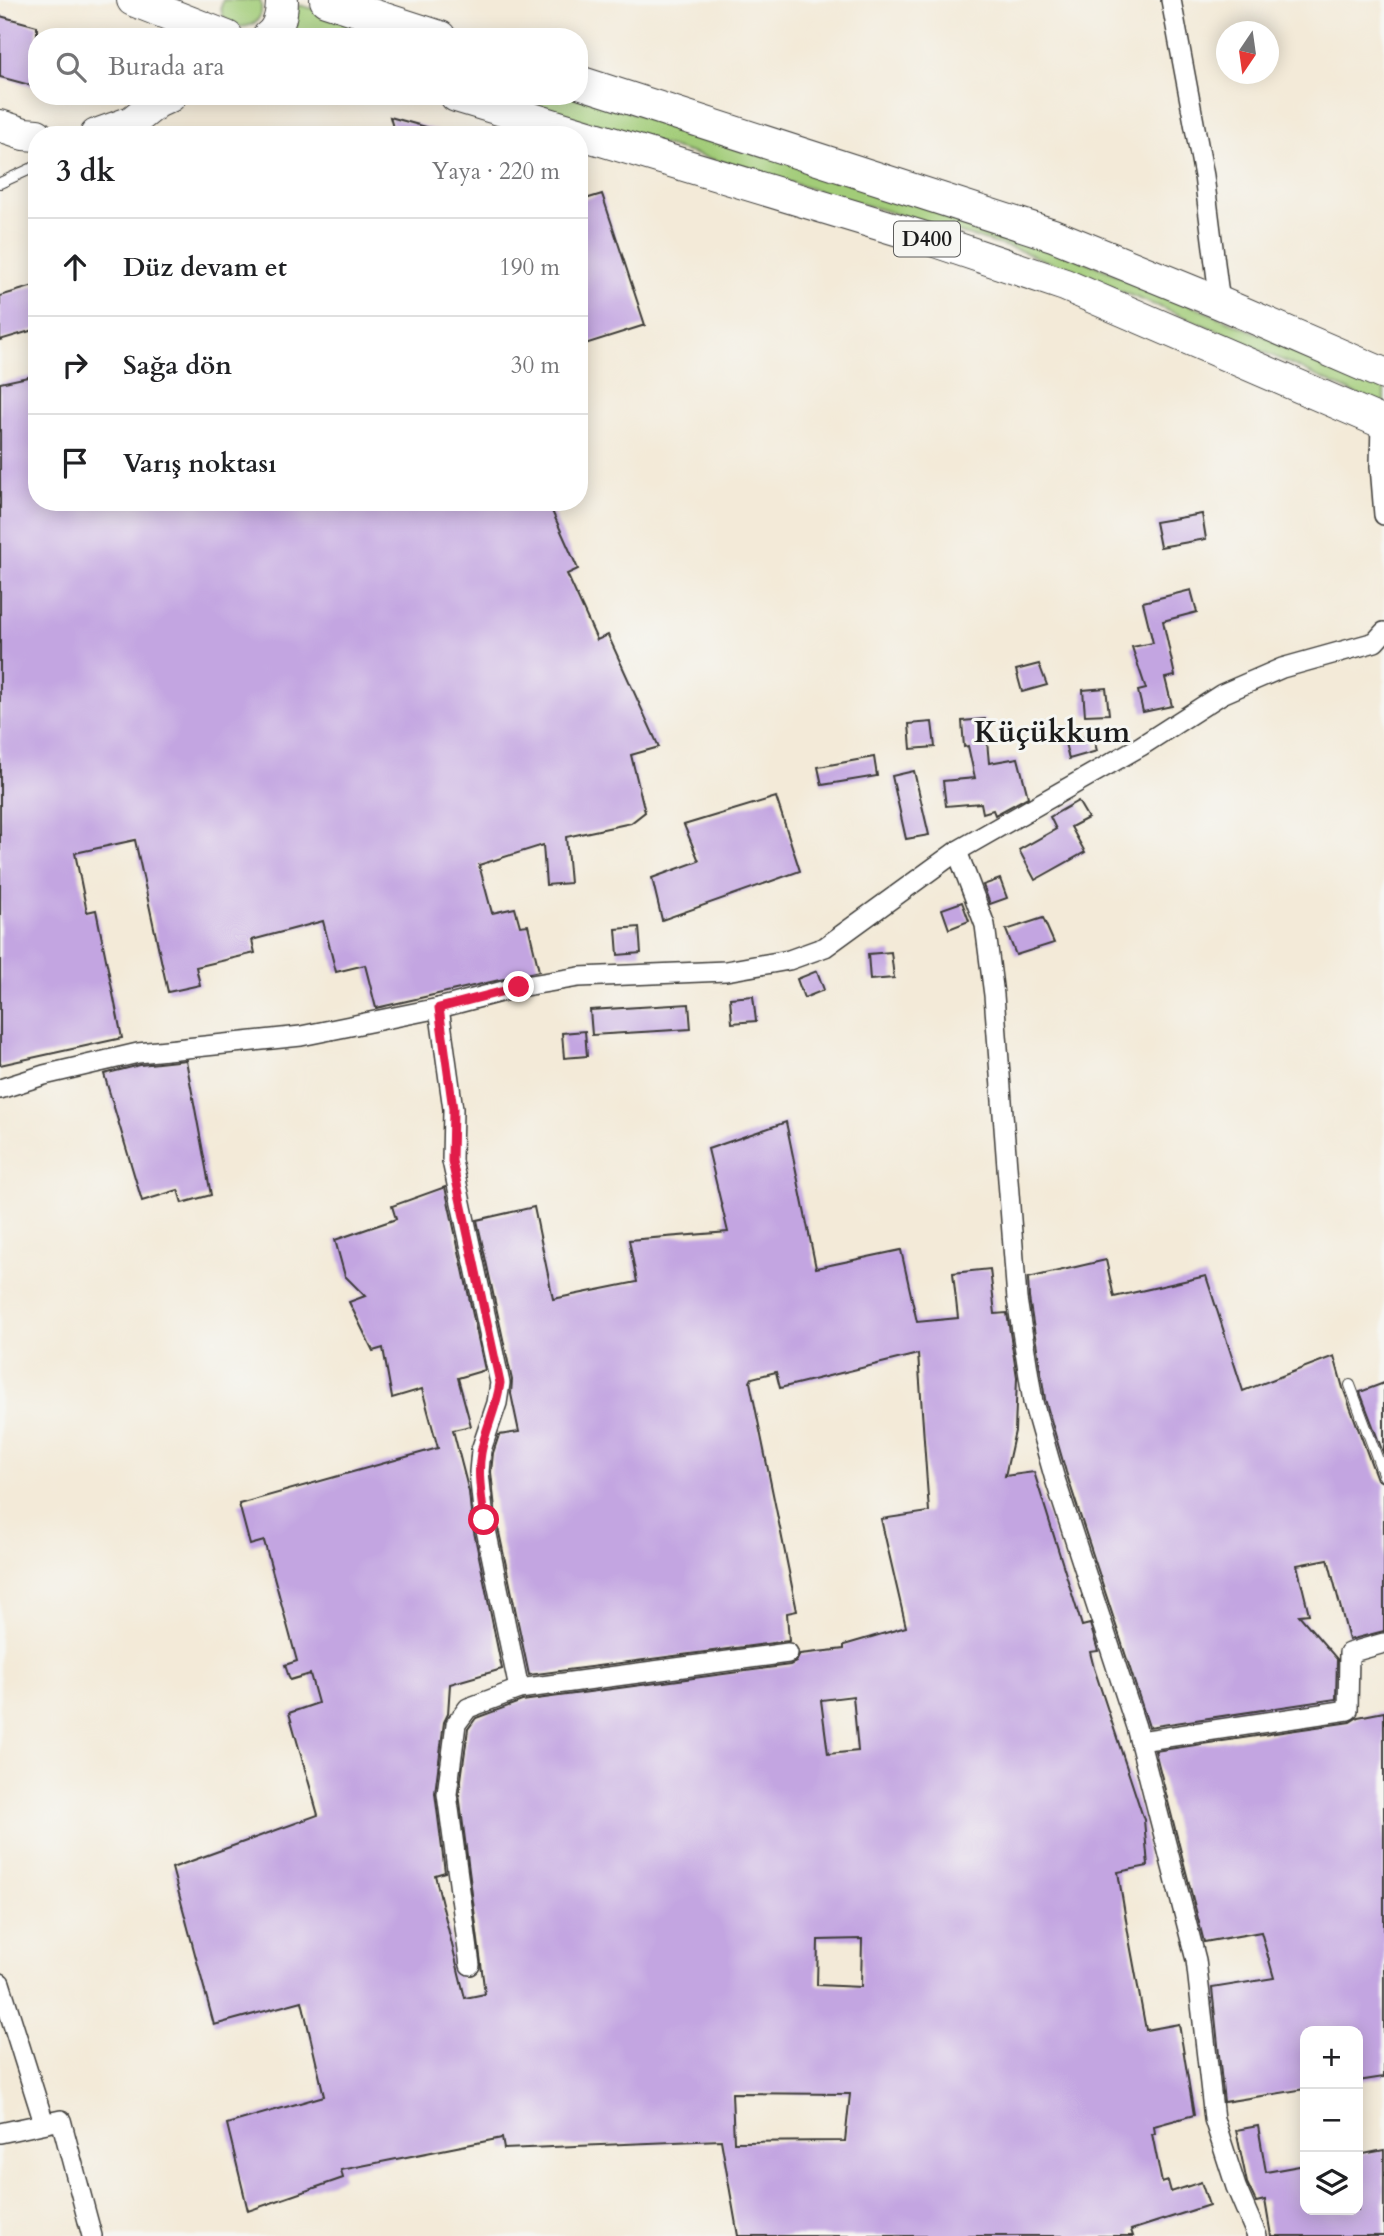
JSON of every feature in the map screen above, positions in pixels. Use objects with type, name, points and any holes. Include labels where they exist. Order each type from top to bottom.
[{"type":"highway","points":[[133,0],[209,26]]},
{"type":"highway","points":[[275,28],[282,10],[282,0]]},
{"type":"highway","points":[[326,0],[414,28]]},
{"type":"highway","points":[[366,0],[397,22]]},
{"type":"highway","name":"D400","points":[[588,85],[1053,235],[1384,374]]},
{"type":"highway","points":[[121,126],[132,122],[154,105]]},
{"type":"highway","name":"D400","points":[[486,105],[555,126]]},
{"type":"highway","points":[[0,126],[28,134]]},
{"type":"highway","name":"D400","points":[[588,136],[932,240],[1065,285],[1382,423]]},
{"type":"street","points":[[1171,0],[1204,176],[1220,303]]},
{"type":"street","points":[[1382,423],[1380,466],[1384,515]]},
{"type":"street","points":[[0,1090],[44,1075],[138,1053],[301,1036],[439,1008],[519,987],[579,977],[726,971],[789,960],[825,947],[957,851],[1141,746],[1222,694],[1282,668],[1375,642],[1384,632]]},
{"type":"street","points":[[957,851],[985,925],[994,995],[1017,1299],[1033,1402],[1054,1476],[1140,1741],[1196,1960],[1214,2119],[1236,2187],[1257,2236]]},
{"type":"street","points":[[439,1008],[453,1109],[452,1161],[500,1383],[497,1403],[481,1450],[479,1472],[484,1520],[520,1689]]},
{"type":"street","points":[[1140,1741],[1348,1710],[1349,1653],[1384,1643]]},
{"type":"street","points":[[470,1965],[447,1794],[456,1724],[468,1708],[520,1689],[788,1653]]},
{"type":"street","points":[[0,1983],[44,2123]]},
{"type":"street","points":[[0,2133],[61,2120],[92,2236]]},
{"type":"lane","points":[[0,183],[28,170]]},
{"type":"lane","points":[[1350,1385],[1384,1476]]},
{"type":"green space","points":[[223,0],[260,0],[261,12],[257,20],[250,25],[232,25],[225,20]]},
{"type":"green space","points":[[299,5],[374,28],[291,28]]},
{"type":"green space","points":[[588,99],[1029,238],[1384,386],[1384,407],[1221,332],[1024,252],[529,105],[588,105]]},
{"type":"building","points":[[0,16],[37,26],[28,28],[28,85],[0,77]]},
{"type":"building","points":[[390,117],[423,126],[392,126]]},
{"type":"building","points":[[602,194],[645,325],[588,343],[588,198]]},
{"type":"building","points":[[28,288],[28,332],[0,340],[0,296]]},
{"type":"building","points":[[28,377],[28,511],[552,511],[578,569],[567,574],[597,640],[608,635],[659,747],[631,755],[645,812],[631,823],[566,837],[570,883],[546,885],[543,845],[479,865],[492,913],[515,908],[520,926],[528,925],[539,971],[376,1008],[365,965],[336,972],[323,921],[252,940],[255,953],[196,967],[200,985],[168,992],[135,840],[75,853],[87,912],[96,910],[122,1038],[0,1065],[0,383]]},
{"type":"building","points":[[1202,514],[1206,539],[1160,547],[1155,522]]},
{"type":"building","points":[[1191,590],[1197,612],[1163,621],[1175,676],[1165,678],[1172,706],[1143,712],[1138,691],[1146,689],[1132,647],[1153,643],[1143,602]]},
{"type":"building","points":[[1039,664],[1047,685],[1022,692],[1016,670]]},
{"type":"building","points":[[1106,688],[1109,714],[1085,715],[1083,690]]},
{"type":"building","points":[[985,719],[989,763],[1018,758],[1028,797],[995,815],[993,810],[983,813],[981,803],[946,806],[943,781],[975,778],[968,746],[964,747],[962,721]]},
{"type":"building","points":[[932,722],[935,747],[911,749],[909,724]]},
{"type":"building","points":[[1093,735],[1097,751],[1069,759],[1065,743]]},
{"type":"building","points":[[874,757],[877,776],[822,785],[818,767]]},
{"type":"building","points":[[914,771],[929,835],[906,839],[892,776]]},
{"type":"building","points":[[776,797],[800,871],[662,920],[652,878],[699,861],[684,825]]},
{"type":"building","points":[[1078,801],[1088,818],[1071,827],[1085,852],[1035,880],[1019,850],[1056,829],[1050,817]]},
{"type":"building","points":[[1000,879],[1007,898],[990,904],[983,885]]},
{"type":"building","points":[[962,902],[969,921],[949,929],[942,909]]},
{"type":"building","points":[[1043,918],[1054,943],[1016,955],[1006,930]]},
{"type":"building","points":[[639,927],[641,953],[618,955],[616,929]]},
{"type":"building","points":[[891,952],[894,978],[870,980],[868,954]]},
{"type":"building","points":[[817,971],[824,990],[804,998],[797,979]]},
{"type":"building","points":[[753,996],[756,1021],[732,1023],[730,998]]},
{"type":"building","points":[[689,1004],[691,1029],[592,1035],[590,1010]]},
{"type":"building","points":[[585,1031],[587,1056],[564,1058],[562,1033]]},
{"type":"building","points":[[186,1060],[211,1195],[182,1203],[178,1190],[142,1201],[104,1074],[140,1065]]},
{"type":"building","points":[[786,1122],[816,1268],[901,1250],[917,1322],[958,1318],[953,1273],[990,1269],[995,1314],[1007,1313],[1017,1377],[1015,1431],[1005,1476],[1034,1472],[1082,1626],[1090,1624],[1098,1651],[1090,1652],[1094,1668],[1144,1820],[1148,1866],[1118,1872],[1130,1944],[1146,2030],[1179,2024],[1194,2115],[1154,2126],[1155,2134],[1152,2134],[1162,2183],[1168,2181],[1171,2192],[1201,2182],[1209,2205],[1131,2230],[1133,2236],[738,2236],[721,2140],[504,2149],[502,2138],[341,2170],[343,2178],[248,2211],[227,2124],[324,2096],[302,2001],[214,2025],[172,1868],[318,1815],[289,1713],[318,1703],[310,1674],[290,1680],[285,1665],[297,1661],[264,1541],[250,1545],[239,1504],[438,1448],[422,1389],[392,1398],[383,1348],[373,1351],[349,1302],[365,1296],[345,1276],[335,1240],[396,1219],[392,1206],[445,1187],[485,1370],[458,1378],[471,1426],[453,1430],[469,1492],[472,1522],[502,1669],[450,1684],[448,1714],[444,1722],[435,1793],[445,1872],[435,1875],[465,1998],[485,1994],[459,1794],[468,1729],[476,1718],[522,1701],[790,1665],[796,1662],[800,1654],[844,1649],[844,1645],[906,1627],[881,1519],[929,1512],[918,1354],[780,1388],[776,1372],[752,1378],[750,1382],[797,1611],[787,1613],[789,1641],[529,1675],[496,1518],[491,1472],[499,1435],[519,1432],[511,1394],[512,1380],[477,1220],[534,1207],[553,1299],[637,1282],[629,1240],[728,1232],[708,1149]],"holes":[[[853,1696],[858,1751],[828,1754],[821,1700]],[[862,1939],[861,1987],[817,1985],[818,1940]],[[732,2093],[850,2094],[845,2141],[734,2142]]]},
{"type":"building","points":[[1106,1260],[1114,1297],[1206,1276],[1243,1391],[1334,1356],[1377,1479],[1384,1483],[1384,1631],[1349,1640],[1328,1559],[1297,1565],[1309,1614],[1299,1615],[1337,1659],[1336,1699],[1149,1727],[1045,1399],[1029,1298],[1028,1278]]},
{"type":"building","points":[[1384,1383],[1384,1455],[1360,1392]]},
{"type":"building","points":[[1384,1712],[1384,2077],[1363,2080],[1363,2026],[1300,2026],[1300,2090],[1224,2102],[1212,1988],[1274,1978],[1261,1932],[1204,1942],[1155,1751],[1350,1722],[1358,1717]]},
{"type":"building","points":[[1258,2126],[1266,2172],[1300,2166],[1300,2215],[1363,2215],[1363,2154],[1384,2150],[1384,2236],[1271,2236],[1265,2200],[1256,2202],[1247,2183],[1236,2130]]},
{"type":"district","name":"Küçükkum","points":[[1052,732]]},
{"type":"route","points":[[484,1520],[479,1472],[481,1450],[497,1403],[500,1383],[452,1161],[453,1109],[439,1008],[519,987]]}]
